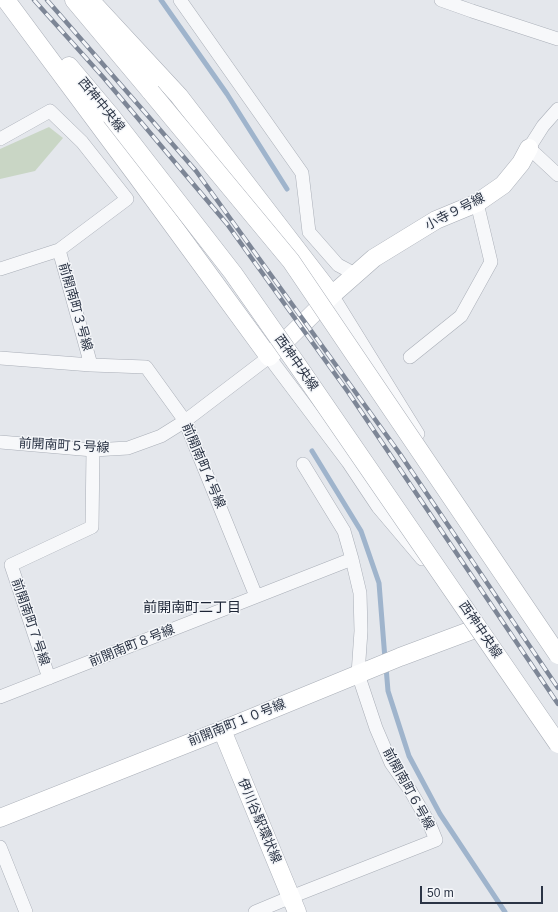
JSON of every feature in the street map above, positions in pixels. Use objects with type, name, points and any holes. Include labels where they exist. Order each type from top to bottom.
[{"type":"street","points":[[6,0],[268,357]]},
{"type":"street","name":"西神中央線","points":[[12,0],[55,48],[233,273],[558,744]]},
{"type":"street","points":[[74,0],[291,262],[558,656]]},
{"type":"street","points":[[90,0],[179,96],[332,295],[434,459],[558,643]]},
{"type":"street","points":[[180,0],[302,173],[309,232],[338,264],[355,274]]},
{"type":"street","points":[[442,0],[558,39]]},
{"type":"street","name":"小寺９号線","points":[[268,357],[332,295],[374,258],[436,220],[477,203],[503,185],[521,163],[543,126],[558,109]]},
{"type":"street","points":[[0,139],[50,111],[82,142],[127,200],[59,250],[0,269]]},
{"type":"street","points":[[529,148],[558,175]]},
{"type":"street","points":[[410,357],[461,316],[491,262],[477,203]]},
{"type":"street","name":"前開南町３号線","points":[[59,250],[91,364]]},
{"type":"street","name":"前開南町５号線","points":[[0,442],[93,450],[128,448],[161,436],[185,421],[268,357]]},
{"type":"street","name":"西神中央線","points":[[268,357],[348,462],[378,507],[426,564],[475,629],[558,753]]},
{"type":"street","name":"前開南町４号線","points":[[0,358],[146,367],[185,421],[256,596]]},
{"type":"street","name":"前開南町７号線","points":[[49,678],[11,565],[92,527],[93,450]]},
{"type":"street","name":"前開南町６号線","points":[[255,912],[294,904],[436,840],[429,823],[410,790],[391,763],[376,728],[363,672],[360,593],[352,558],[344,531],[303,464]]},
{"type":"street","name":"前開南町８号線","points":[[0,697],[352,558]]},
{"type":"street","name":"前開南町１０号線","points":[[0,818],[222,730],[400,657],[475,629]]},
{"type":"street","name":"伊川谷駅環状線","points":[[222,730],[294,904]]},
{"type":"street","points":[[0,847],[26,912]]},
{"type":"green space","points":[[49,127],[63,138],[35,171],[0,179],[0,149]]},
{"type":"waterway","points":[[161,0],[227,94],[287,189]]},
{"type":"waterway","points":[[312,451],[361,531],[379,583],[385,659]]},
{"type":"waterway","points":[[386,667],[388,691],[409,756],[440,814],[505,912]]},
{"type":"railway","points":[[34,0],[103,77],[227,224],[348,392],[558,704]]},
{"type":"railway","points":[[47,0],[196,171],[400,454],[558,688]]},
{"type":"district","name":"前開南町二丁目","points":[[192,608]]}]
